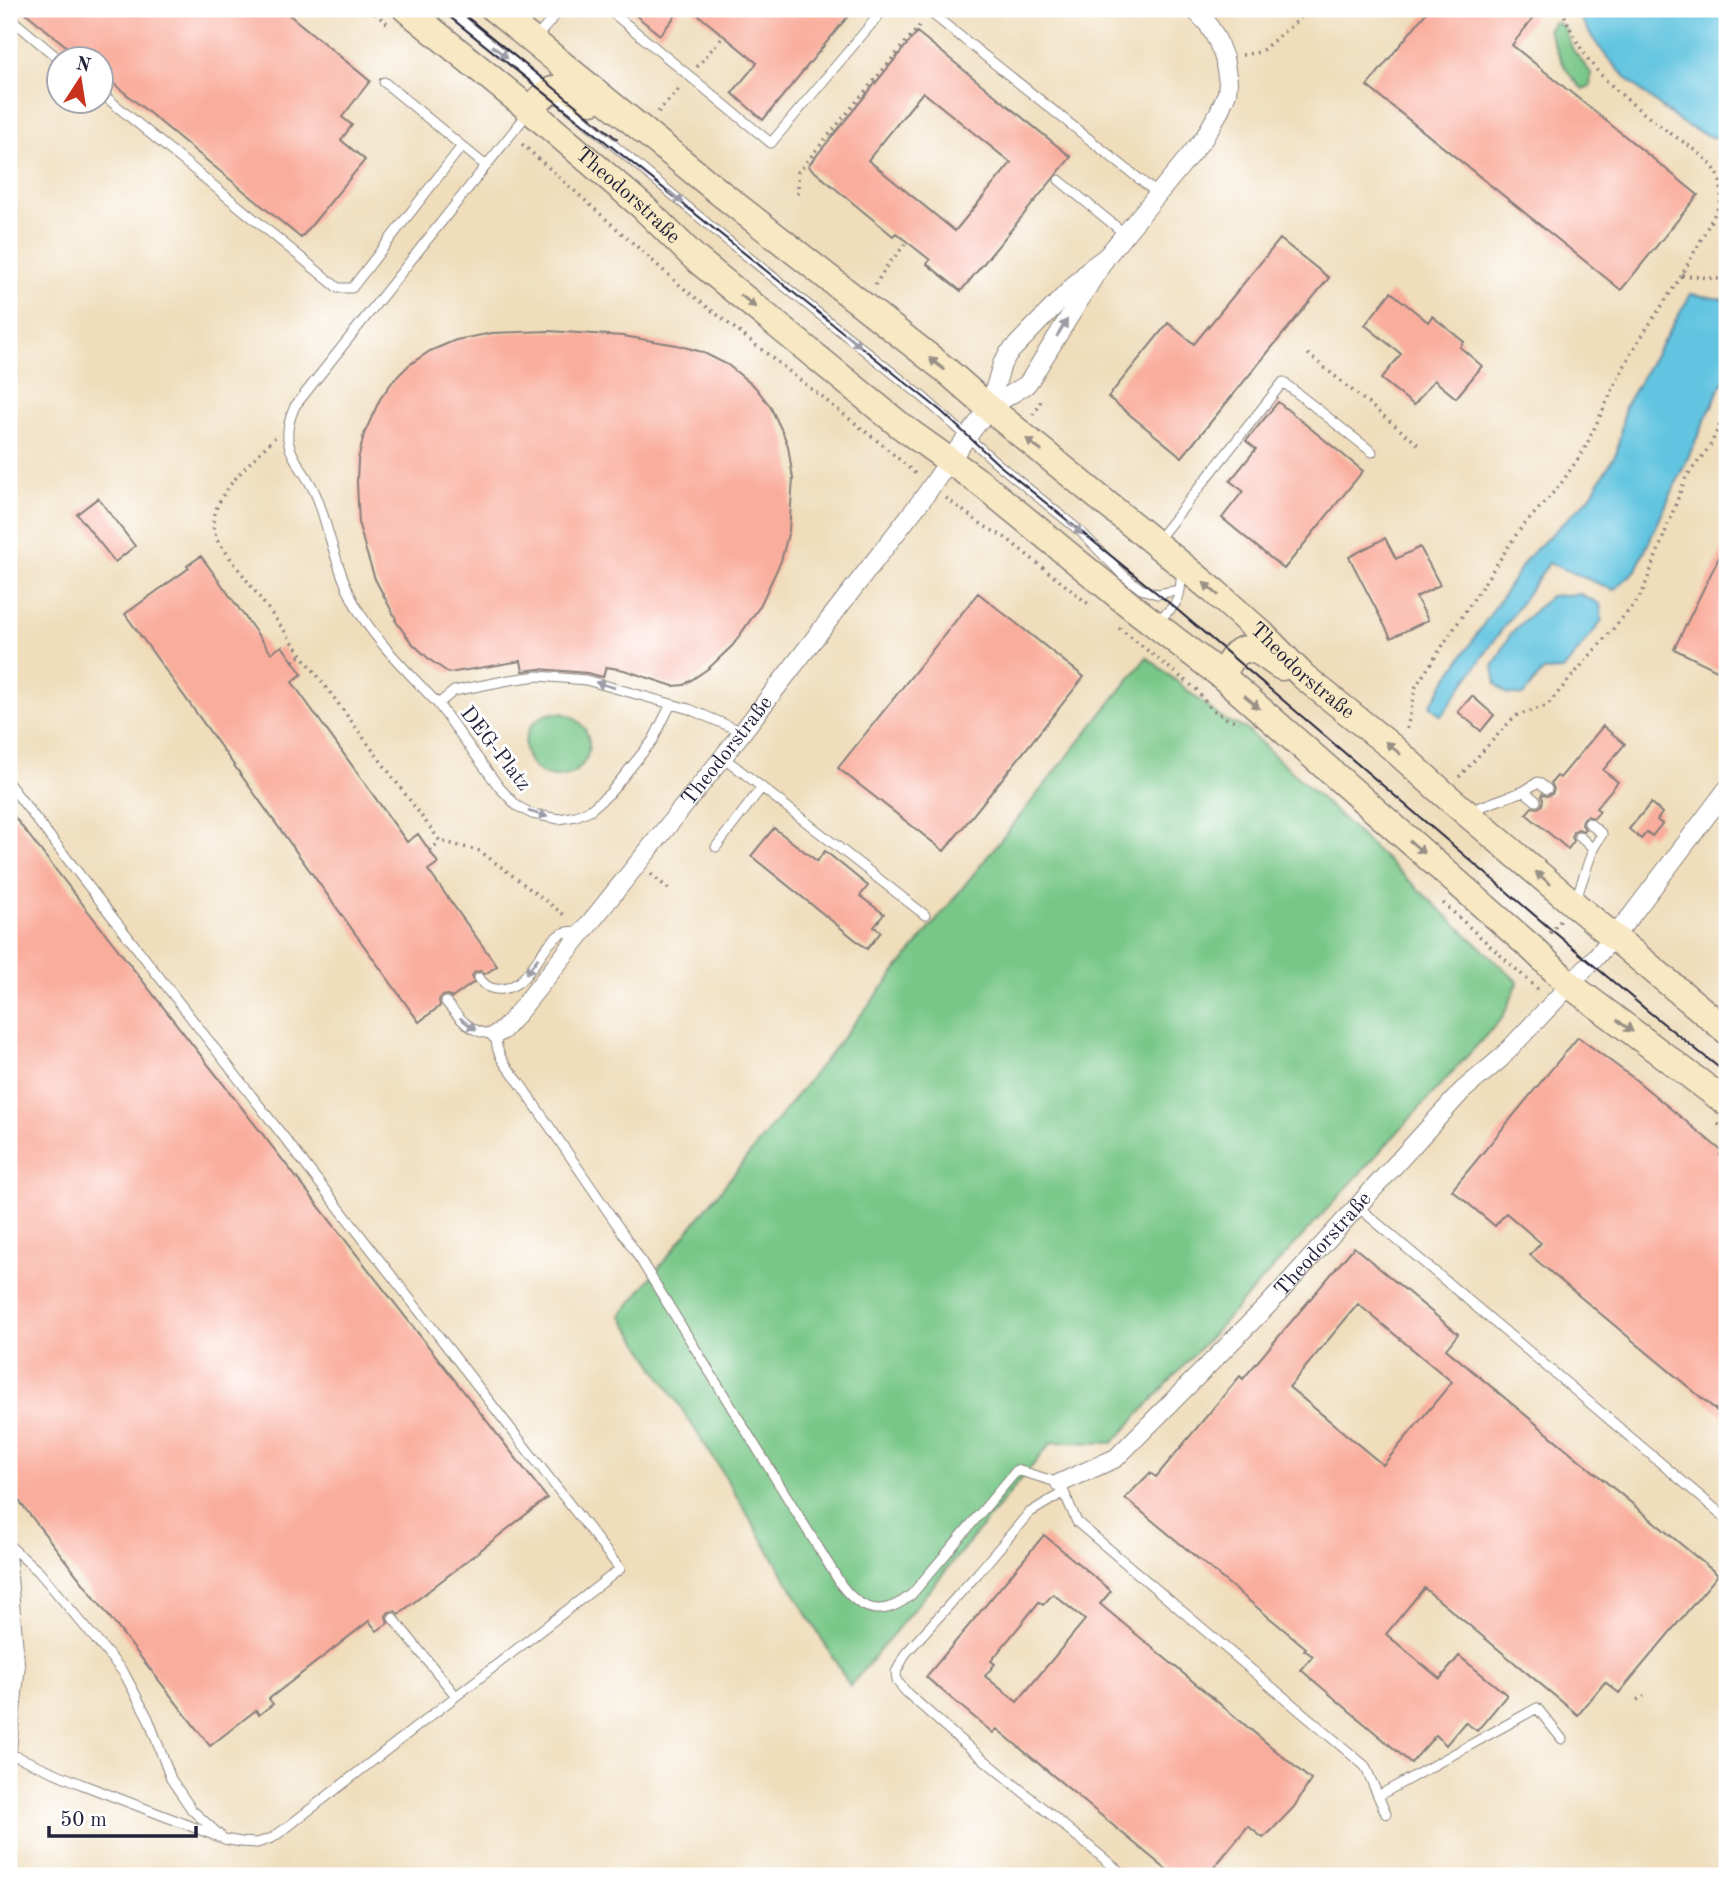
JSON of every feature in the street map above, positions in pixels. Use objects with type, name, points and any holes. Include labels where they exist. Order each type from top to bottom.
[{"type":"main road","name":"Theodorstraße","points":[[494,9],[947,371],[1155,543],[1181,577],[1262,634],[1303,676],[1393,748],[1465,812],[1727,1031]]},
{"type":"main road","name":"Theodorstraße","points":[[398,17],[530,110],[643,207],[695,258],[901,426],[982,484],[1222,676],[1534,950],[1562,994],[1722,1113]]},
{"type":"main road","points":[[530,110],[549,91],[566,86],[583,99],[611,105]]},
{"type":"main road","points":[[1222,676],[1232,656],[1245,650],[1258,651],[1275,664],[1303,676]]},
{"type":"street","points":[[989,408],[1026,386],[1107,256],[1204,138],[1219,112],[1227,93],[1224,58],[1208,24],[1194,9]]},
{"type":"street","points":[[989,408],[1002,364],[1008,354],[1092,267],[1107,256]]},
{"type":"street","name":"Theodorstraße","points":[[496,1034],[513,1018],[743,732],[989,408]]},
{"type":"street","points":[[1614,937],[1727,789]]},
{"type":"street","name":"Theodorstraße","points":[[1062,1487],[1116,1458],[1269,1304],[1462,1091],[1500,1059],[1614,937]]},
{"type":"lane","points":[[447,9],[843,331],[1081,532],[1122,575],[1141,589],[1157,594],[1181,577]]},
{"type":"lane","points":[[533,41],[561,9]]},
{"type":"lane","points":[[608,9],[771,144],[884,9]]},
{"type":"lane","points":[[931,13],[1158,194]]},
{"type":"lane","points":[[9,17],[46,48]]},
{"type":"lane","points":[[384,82],[486,166]]},
{"type":"lane","points":[[116,106],[338,288],[352,288],[462,146]]},
{"type":"lane","points":[[438,704],[389,651],[361,615],[343,577],[316,494],[295,462],[288,443],[290,416],[530,110]]},
{"type":"lane","points":[[1059,180],[1125,234]]},
{"type":"lane","points":[[1155,543],[1283,382],[1372,452]]},
{"type":"lane","points":[[1142,613],[1161,617],[1174,607],[1179,600],[1181,577]]},
{"type":"lane","name":"DEG-Platz","points":[[671,704],[653,740],[610,793],[590,810],[559,819],[532,814],[517,806],[499,787],[438,704],[454,691],[509,680],[538,676],[586,680],[689,709],[743,732]]},
{"type":"lane","points":[[723,757],[925,915]]},
{"type":"lane","points":[[1465,812],[1524,791],[1538,782],[1547,789]]},
{"type":"lane","points":[[9,784],[620,1569],[272,1838],[257,1843],[224,1839],[10,1755],[20,1670],[9,1545]]},
{"type":"lane","points":[[716,847],[762,787]]},
{"type":"lane","points":[[1524,791],[1536,801]]},
{"type":"lane","points":[[1574,904],[1593,849],[1602,834],[1589,823]]},
{"type":"lane","points":[[1579,836],[1593,849]]},
{"type":"lane","points":[[479,978],[488,988],[507,988],[517,984],[551,942],[563,933],[584,930]]},
{"type":"lane","points":[[446,1002],[470,1027],[480,1033],[496,1034],[497,1051],[501,1060],[519,1082],[635,1251],[851,1598],[861,1606],[875,1609],[902,1603],[1017,1469],[1062,1487],[1077,1522],[1365,1766],[1385,1814]]},
{"type":"lane","points":[[1356,1206],[1727,1519]]},
{"type":"lane","points":[[1062,1487],[1029,1513],[906,1653],[896,1672],[897,1681],[959,1739],[1125,1876]]},
{"type":"lane","points":[[9,1545],[39,1572],[124,1673],[148,1718],[171,1779],[192,1810],[224,1839]]},
{"type":"lane","points":[[393,1618],[456,1696]]},
{"type":"lane","points":[[1378,1796],[1536,1708],[1562,1739]]},
{"type":"path","points":[[369,9],[398,17]]},
{"type":"path","points":[[1224,58],[1261,52],[1311,9]]},
{"type":"path","points":[[1393,748],[1407,730],[1416,686],[1518,532],[1560,485],[1584,450],[1631,354],[1682,275],[1720,204],[1722,194],[1717,172],[1703,156],[1664,129],[1601,75],[1584,54],[1562,9]]},
{"type":"path","points":[[798,194],[798,172],[931,13]]},
{"type":"path","points":[[512,132],[526,150],[682,287],[875,438],[931,487],[984,526],[1006,538],[1101,614]]},
{"type":"path","points":[[863,306],[887,266],[907,242]]},
{"type":"path","points":[[1682,275],[1727,280]]},
{"type":"path","points":[[1308,354],[1420,446]]},
{"type":"path","points":[[1465,771],[1515,716],[1546,706],[1637,601],[1686,477],[1710,446],[1727,409]]},
{"type":"path","points":[[289,429],[281,431],[225,491],[215,513],[213,526],[217,540],[440,842],[480,850],[584,930]]},
{"type":"path","points":[[1111,622],[1196,689],[1210,708],[1226,718],[1249,726]]},
{"type":"path","points":[[293,662],[302,655]]},
{"type":"path","points":[[430,851],[440,842]]},
{"type":"path","points":[[637,863],[671,891]]},
{"type":"path","points":[[1440,900],[1530,984],[1562,994]]},
{"type":"path","points":[[1534,950],[1574,904]]},
{"type":"path","points":[[1722,1113],[1727,1131]]},
{"type":"path","points":[[1637,1700],[1644,1696]]},
{"type":"green space","points":[[1554,22],[1563,26],[1573,50],[1591,73],[1590,86],[1583,89],[1566,69],[1548,30]]},
{"type":"green space","points":[[1147,657],[1221,718],[1246,729],[1518,982],[1503,1017],[1113,1443],[1052,1442],[850,1686],[718,1465],[621,1315]]},
{"type":"green space","points":[[551,713],[563,713],[580,722],[587,733],[587,757],[580,768],[563,777],[551,777],[539,772],[530,763],[525,751],[525,739],[530,727],[539,718]]},
{"type":"water","points":[[1577,9],[1727,9],[1727,141],[1683,124],[1636,86],[1612,63],[1592,38]]},
{"type":"water","points":[[1691,294],[1727,300],[1727,373],[1636,570],[1614,590],[1549,563],[1441,716],[1430,705],[1528,557],[1589,498],[1617,452],[1625,406]]},
{"type":"water","points":[[1580,594],[1600,604],[1602,621],[1563,670],[1543,671],[1523,696],[1507,694],[1496,684],[1493,667],[1511,633],[1550,596]]},
{"type":"building","points":[[21,9],[282,9],[370,81],[342,117],[352,125],[341,140],[365,160],[301,238],[116,86],[116,46],[66,46]]},
{"type":"building","points":[[628,9],[681,9],[660,35]]},
{"type":"building","points":[[691,9],[786,9],[795,16],[801,9],[854,9],[763,120],[732,93],[757,63]]},
{"type":"building","points":[[1429,9],[1524,9],[1534,17],[1512,45],[1698,195],[1621,290],[1367,86]]},
{"type":"building","points":[[917,32],[1071,157],[961,291],[927,264],[930,260],[896,233],[893,236],[808,166]],"holes":[[[923,92],[1011,163],[955,231],[868,160]]]},
{"type":"building","points":[[1280,239],[1329,278],[1182,457],[1108,397],[1168,323],[1194,344]]},
{"type":"building","points":[[1391,292],[1428,322],[1432,316],[1464,342],[1460,347],[1482,366],[1456,398],[1434,380],[1414,405],[1381,379],[1401,354],[1365,325]]},
{"type":"building","points":[[549,331],[623,336],[702,352],[728,365],[755,387],[770,406],[788,446],[793,479],[789,530],[781,561],[760,606],[733,645],[709,668],[684,685],[673,686],[606,667],[603,677],[539,669],[523,671],[521,661],[449,673],[411,642],[395,620],[375,579],[359,525],[357,481],[358,460],[364,434],[380,399],[409,365],[430,351],[456,340],[492,333]]},
{"type":"building","points":[[1278,402],[1363,471],[1284,569],[1222,518],[1243,491],[1230,481],[1256,449],[1246,441]]},
{"type":"building","points":[[98,498],[135,546],[115,562],[77,514]]},
{"type":"building","points":[[1385,538],[1396,559],[1420,547],[1440,585],[1416,597],[1428,620],[1391,638],[1349,557]]},
{"type":"building","points":[[1727,541],[1727,675],[1674,649]]},
{"type":"building","points":[[201,556],[271,653],[282,646],[302,674],[292,682],[407,842],[418,834],[438,863],[428,870],[497,966],[485,974],[481,971],[475,972],[472,976],[474,982],[452,998],[448,995],[442,996],[439,1000],[440,1006],[419,1022],[125,614],[189,568],[187,566]]},
{"type":"building","points":[[978,593],[1084,677],[944,851],[838,768]]},
{"type":"building","points":[[1472,696],[1494,715],[1481,731],[1458,712]]},
{"type":"building","points":[[1603,726],[1625,744],[1603,770],[1618,782],[1596,808],[1600,811],[1594,818],[1587,816],[1583,819],[1582,825],[1585,829],[1573,832],[1574,841],[1568,849],[1526,814],[1532,807],[1538,808],[1542,805],[1542,794],[1552,794],[1554,789],[1551,783],[1557,776],[1560,778]]},
{"type":"building","points":[[1651,803],[1662,813],[1657,820],[1662,824],[1652,836],[1647,832],[1641,839],[1629,829]]},
{"type":"building","points":[[9,810],[547,1498],[399,1614],[395,1611],[389,1612],[386,1616],[388,1623],[377,1631],[369,1621],[269,1699],[273,1704],[259,1715],[256,1710],[210,1746],[9,1488]]},
{"type":"building","points":[[774,828],[817,861],[825,851],[868,886],[860,896],[884,914],[874,927],[881,932],[867,949],[751,856]]},
{"type":"building","points":[[1578,1037],[1636,1080],[1723,1152],[1720,1155],[1727,1161],[1727,1419],[1530,1255],[1541,1243],[1506,1213],[1495,1226],[1452,1190]]},
{"type":"building","points":[[1354,1247],[1458,1334],[1446,1349],[1718,1575],[1619,1693],[1605,1682],[1578,1715],[1424,1588],[1386,1634],[1440,1679],[1459,1656],[1507,1695],[1477,1731],[1465,1722],[1446,1745],[1436,1735],[1411,1763],[1301,1670],[1313,1656],[1304,1650],[1306,1648],[1125,1498],[1150,1473],[1156,1477],[1240,1376],[1243,1379]],"holes":[[[1358,1304],[1452,1382],[1383,1465],[1289,1387]]]},
{"type":"building","points":[[1044,1535],[1111,1591],[1100,1604],[1311,1780],[1294,1807],[1263,1838],[1248,1826],[1207,1876],[1174,1876],[997,1729],[993,1733],[926,1677]],"holes":[[[1053,1594],[1085,1620],[1017,1702],[985,1676],[995,1664],[991,1661],[1039,1602],[1043,1605]]]},
{"type":"tram line","points":[[440,9],[941,411],[998,464],[1174,607],[1553,931],[1727,1074]]},
{"type":"tram line","points":[[457,9],[617,139]]}]
